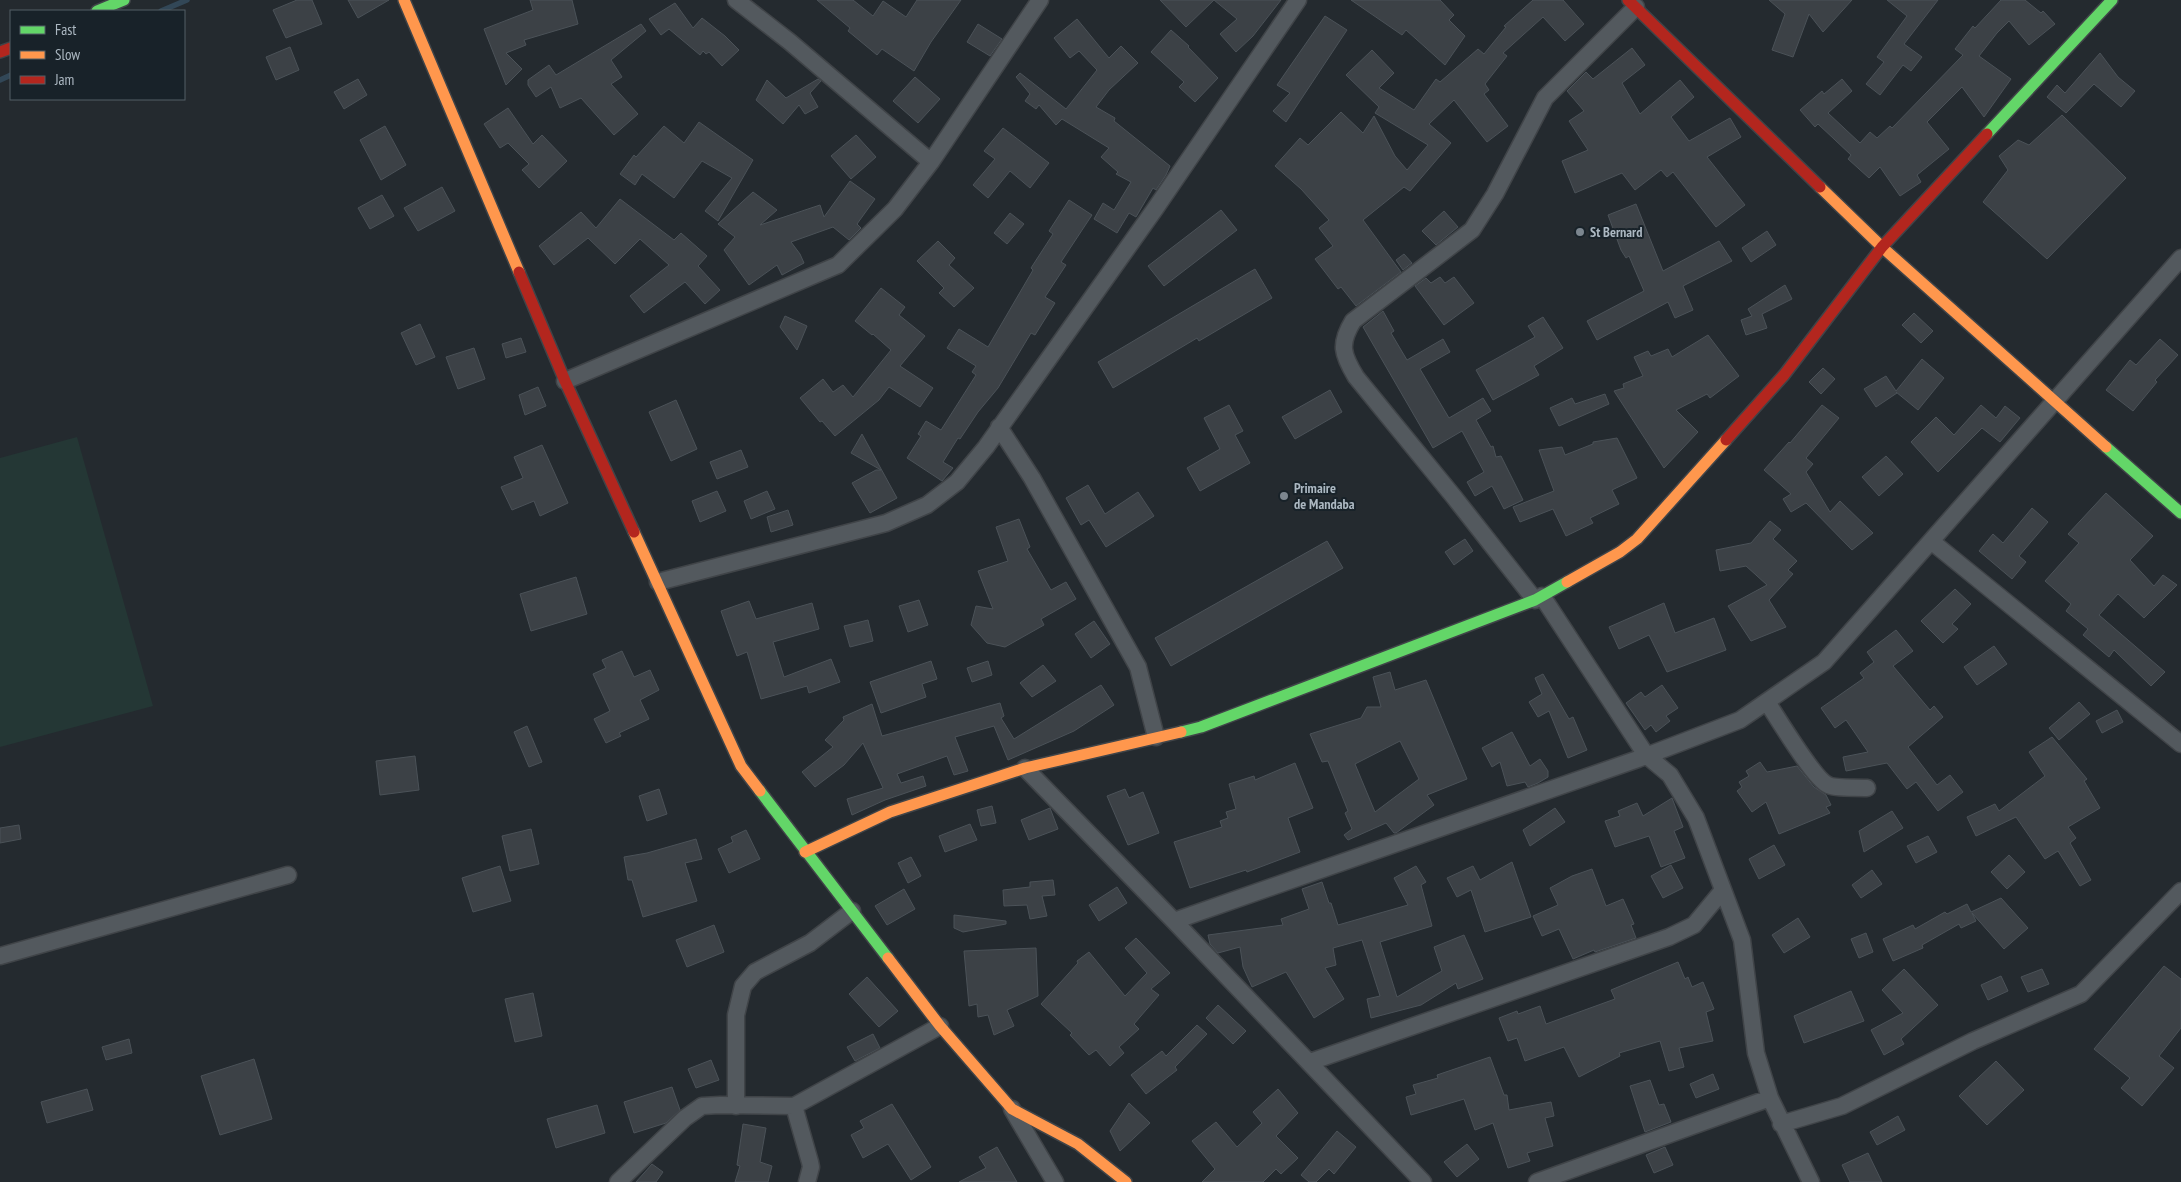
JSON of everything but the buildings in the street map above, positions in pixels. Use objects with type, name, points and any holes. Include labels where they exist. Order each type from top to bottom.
[{"type":"street","points":[[100,10],[124,0]]},
{"type":"street","points":[[404,0],[565,381],[741,766],[940,1026],[1012,1109],[1055,1182]]},
{"type":"street","points":[[736,0],[790,42],[931,162]]},
{"type":"street","points":[[565,381],[838,265],[895,209],[931,162],[1040,0]]},
{"type":"street","points":[[658,582],[886,523],[927,504],[957,482],[999,427],[1155,209],[1298,0]]},
{"type":"street","points":[[805,852],[890,812],[1025,768],[1201,726],[1539,598],[1620,552],[1637,539],[1784,375],[1882,247],[2112,0]]},
{"type":"street","points":[[1812,1182],[1781,1124],[1770,1098],[1756,1053],[1742,940],[1696,818],[1670,775],[1646,755],[1539,598],[1356,377],[1346,360],[1343,347],[1346,334],[1353,321],[1472,230],[1495,194],[1545,98],[1632,4],[1882,247],[2181,513]]},
{"type":"street","points":[[1174,921],[1646,755],[1740,720],[1824,662],[2181,258]]},
{"type":"street","points":[[999,427],[1032,478],[1138,667],[1156,737]]},
{"type":"street","points":[[1931,541],[2181,744]]},
{"type":"street","points":[[1766,702],[1801,754],[1824,782],[1832,787],[1867,788]]},
{"type":"street","points":[[1025,768],[1310,1062],[1423,1182]]},
{"type":"street","points":[[0,956],[288,875]]},
{"type":"street","points":[[1310,1062],[1669,937],[1694,925],[1724,890]]},
{"type":"street","points":[[1781,1124],[1842,1106],[1973,1042],[2081,994],[2181,892]]},
{"type":"street","points":[[736,1106],[736,1015],[743,986],[755,972],[810,943],[852,911]]},
{"type":"street","points":[[618,1182],[685,1118],[702,1106],[794,1106],[940,1026]]},
{"type":"street","points":[[1537,1182],[1770,1098]]},
{"type":"street","points":[[794,1106],[811,1167],[807,1182]]},
{"type":"street","points":[[1012,1109],[1078,1144],[1126,1182]]},
{"type":"street","points":[[1039,1182],[1047,1167]]},
{"type":"green space","points":[[77,437],[153,706],[0,747],[0,458]]},
{"type":"waterway","points":[[163,10],[187,0]]},
{"type":"waterway","points":[[0,80],[10,75]]},
{"type":"traffic: fast","points":[[99,10],[124,0]]},
{"type":"traffic: fast","points":[[1987,134],[2112,0]]},
{"type":"traffic: fast","points":[[2106,447],[2181,513]]},
{"type":"traffic: fast","points":[[1181,732],[1201,727],[1535,600],[1567,582]]},
{"type":"traffic: fast","points":[[760,791],[888,958]]},
{"type":"traffic: slow","points":[[404,0],[519,272]]},
{"type":"traffic: slow","points":[[1820,187],[1882,247],[2106,447]]},
{"type":"traffic: slow","points":[[1567,582],[1620,552],[1637,539],[1726,440]]},
{"type":"traffic: slow","points":[[634,532],[741,766],[760,791]]},
{"type":"traffic: slow","points":[[805,852],[890,812],[1025,768],[1181,732]]},
{"type":"traffic: slow","points":[[888,958],[940,1026],[1012,1109],[1078,1144],[1126,1182]]},
{"type":"traffic: jam","points":[[1628,0],[1820,187]]},
{"type":"traffic: jam","points":[[0,52],[10,48]]},
{"type":"traffic: jam","points":[[1726,440],[1784,375],[1882,247],[1987,134]]},
{"type":"traffic: jam","points":[[519,272],[565,381],[634,532]]},
{"type":"place","name":"St Bernard","points":[[1580,232]]},
{"type":"place","name":"Primaire de Mandaba","points":[[1284,496]]}]
